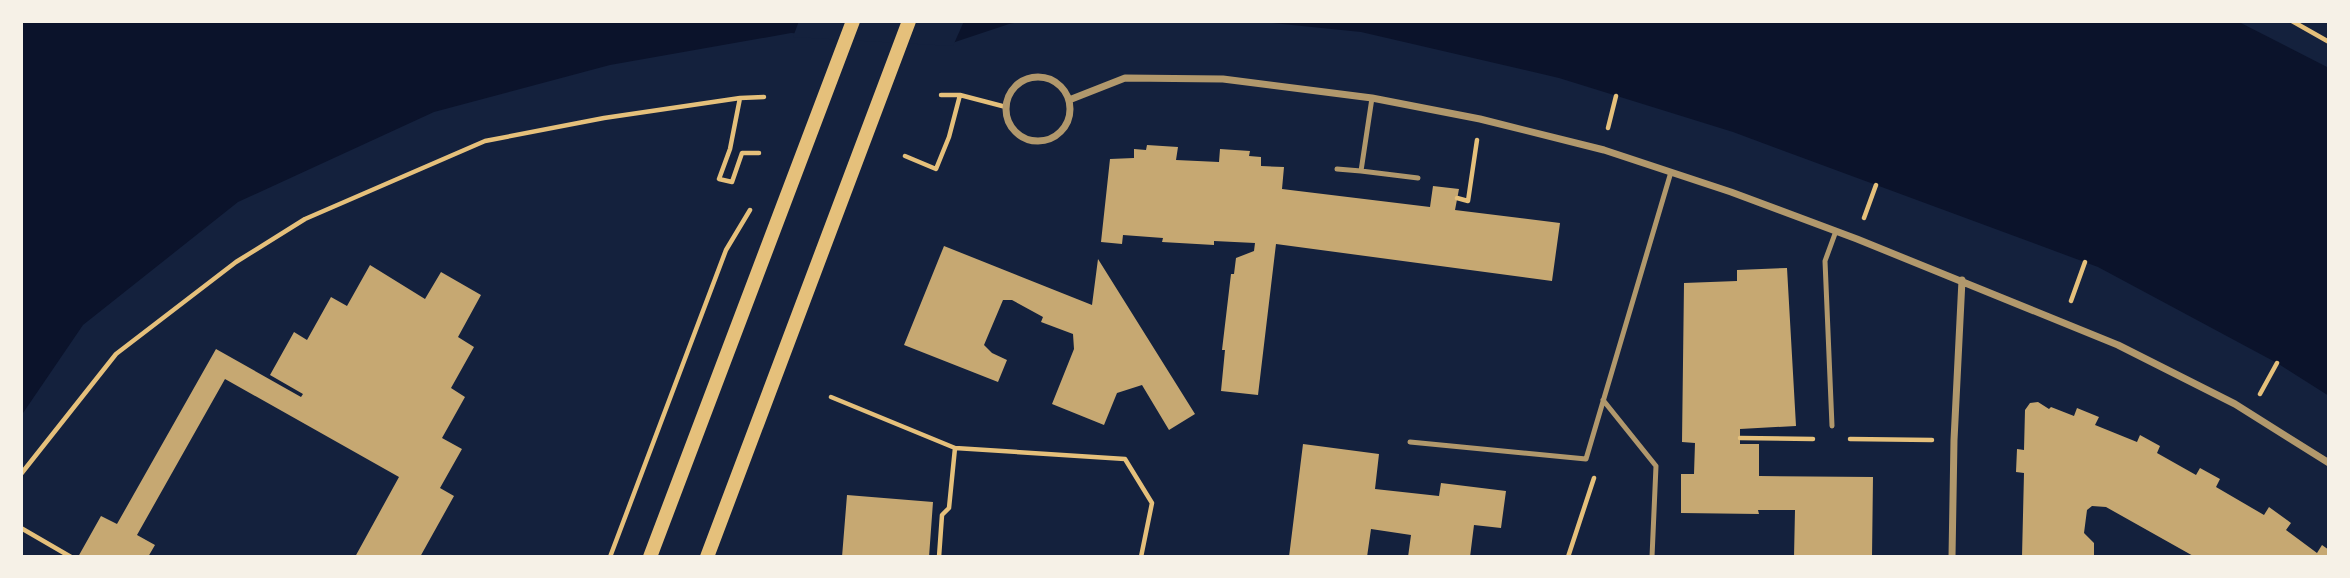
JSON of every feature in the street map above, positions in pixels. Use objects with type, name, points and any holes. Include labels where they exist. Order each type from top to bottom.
[{"type":"main road","points":[[650,557],[853,21]]},
{"type":"main road","points":[[707,557],[909,21]]},
{"type":"street","points":[[1032,77],[1041,77],[1060,85],[1069,100],[1070,114],[1065,127],[1055,136],[1042,141],[1028,140],[1016,133],[1009,121],[1006,107],[1012,90],[1032,77]]},
{"type":"street","points":[[1069,100],[1125,78],[1223,79],[1372,98],[1480,119],[1604,149],[1836,231],[2118,345],[2182,375],[2280,430],[2329,463]]},
{"type":"street","points":[[1952,557],[1954,440],[1962,280]]},
{"type":"lane","points":[[1361,171],[1372,98]]},
{"type":"lane","points":[[1337,169],[1418,178]]},
{"type":"lane","points":[[1410,442],[1586,459],[1671,172]]},
{"type":"lane","points":[[1832,426],[1825,261],[1836,231]]},
{"type":"lane","points":[[1603,400],[1656,466],[1653,557]]},
{"type":"path","points":[[2292,21],[2329,42]]},
{"type":"path","points":[[941,95],[960,95],[1006,107]]},
{"type":"path","points":[[905,156],[936,169],[949,137],[960,95]]},
{"type":"path","points":[[1609,126],[1616,96]]},
{"type":"path","points":[[21,474],[116,354],[236,262],[305,219],[485,141],[604,118],[740,98],[764,97]]},
{"type":"path","points":[[740,98],[730,149],[719,179],[732,182],[742,153],[759,153]]},
{"type":"path","points":[[1457,198],[1468,201],[1480,119]]},
{"type":"path","points":[[1866,215],[1876,185]]},
{"type":"path","points":[[610,557],[726,250],[755,202]]},
{"type":"path","points":[[2074,292],[2085,262]]},
{"type":"path","points":[[2265,386],[2277,363]]},
{"type":"path","points":[[831,397],[955,447],[1125,459],[1152,503],[1141,557]]},
{"type":"path","points":[[939,557],[942,515],[949,508],[955,447]]},
{"type":"path","points":[[1569,557],[1594,479],[1586,459]]},
{"type":"path","points":[[21,528],[72,557]]},
{"type":"water","points":[[21,21],[1025,21],[952,43],[791,33],[610,65],[434,112],[238,202],[83,325],[21,416]]},
{"type":"water","points":[[1253,21],[2237,21],[2329,68],[2329,396],[2277,363],[2098,267],[1733,132],[1559,78],[1361,32]]},
{"type":"pier","points":[[799,21],[964,21],[953,46],[793,37]]},
{"type":"building","points":[[1147,145],[1178,147],[1176,160],[1219,162],[1220,149],[1250,151],[1249,156],[1261,157],[1261,166],[1284,167],[1282,189],[1430,207],[1433,186],[1459,189],[1455,210],[1560,223],[1552,281],[1276,244],[1258,395],[1221,391],[1225,350],[1222,350],[1231,274],[1234,274],[1236,258],[1254,251],[1255,243],[1214,241],[1214,245],[1162,242],[1163,238],[1123,235],[1122,244],[1101,242],[1110,159],[1134,158],[1134,149],[1146,150]]},
{"type":"building","points":[[944,246],[1092,305],[1098,259],[1195,414],[1169,430],[1142,385],[1117,393],[1104,425],[1052,404],[1074,349],[1073,334],[1041,322],[1043,317],[1012,300],[1003,300],[984,345],[992,353],[1007,360],[998,382],[904,345]]},
{"type":"building","points":[[370,265],[425,299],[441,272],[481,295],[458,337],[474,347],[451,388],[465,397],[442,438],[462,449],[440,488],[454,496],[420,557],[355,557],[399,477],[225,379],[137,535],[155,545],[148,557],[78,557],[101,516],[117,524],[216,349],[301,397],[303,394],[270,375],[294,332],[307,340],[331,297],[347,306]]},
{"type":"building","points":[[1787,268],[1796,426],[1740,429],[1740,444],[1759,444],[1759,476],[1873,477],[1872,557],[1794,557],[1795,510],[1758,510],[1759,514],[1681,513],[1681,474],[1694,474],[1695,443],[1682,442],[1684,283],[1737,281],[1737,270]]},
{"type":"building","points":[[2038,402],[2049,409],[2051,407],[2074,416],[2077,408],[2099,417],[2095,425],[2137,442],[2140,435],[2160,446],[2157,453],[2196,475],[2200,468],[2220,479],[2216,487],[2264,515],[2269,507],[2291,523],[2286,530],[2317,553],[2322,545],[2329,550],[2329,557],[2195,557],[2106,507],[2092,506],[2087,510],[2084,533],[2094,543],[2094,557],[2022,557],[2024,473],[2016,472],[2017,449],[2024,450],[2025,410],[2030,403]]},
{"type":"building","points":[[1303,444],[1379,454],[1375,489],[1439,496],[1441,483],[1506,491],[1501,528],[1474,525],[1470,557],[1408,557],[1411,535],[1371,529],[1367,557],[1289,557]]},
{"type":"building","points":[[847,495],[933,502],[929,557],[842,557]]}]
